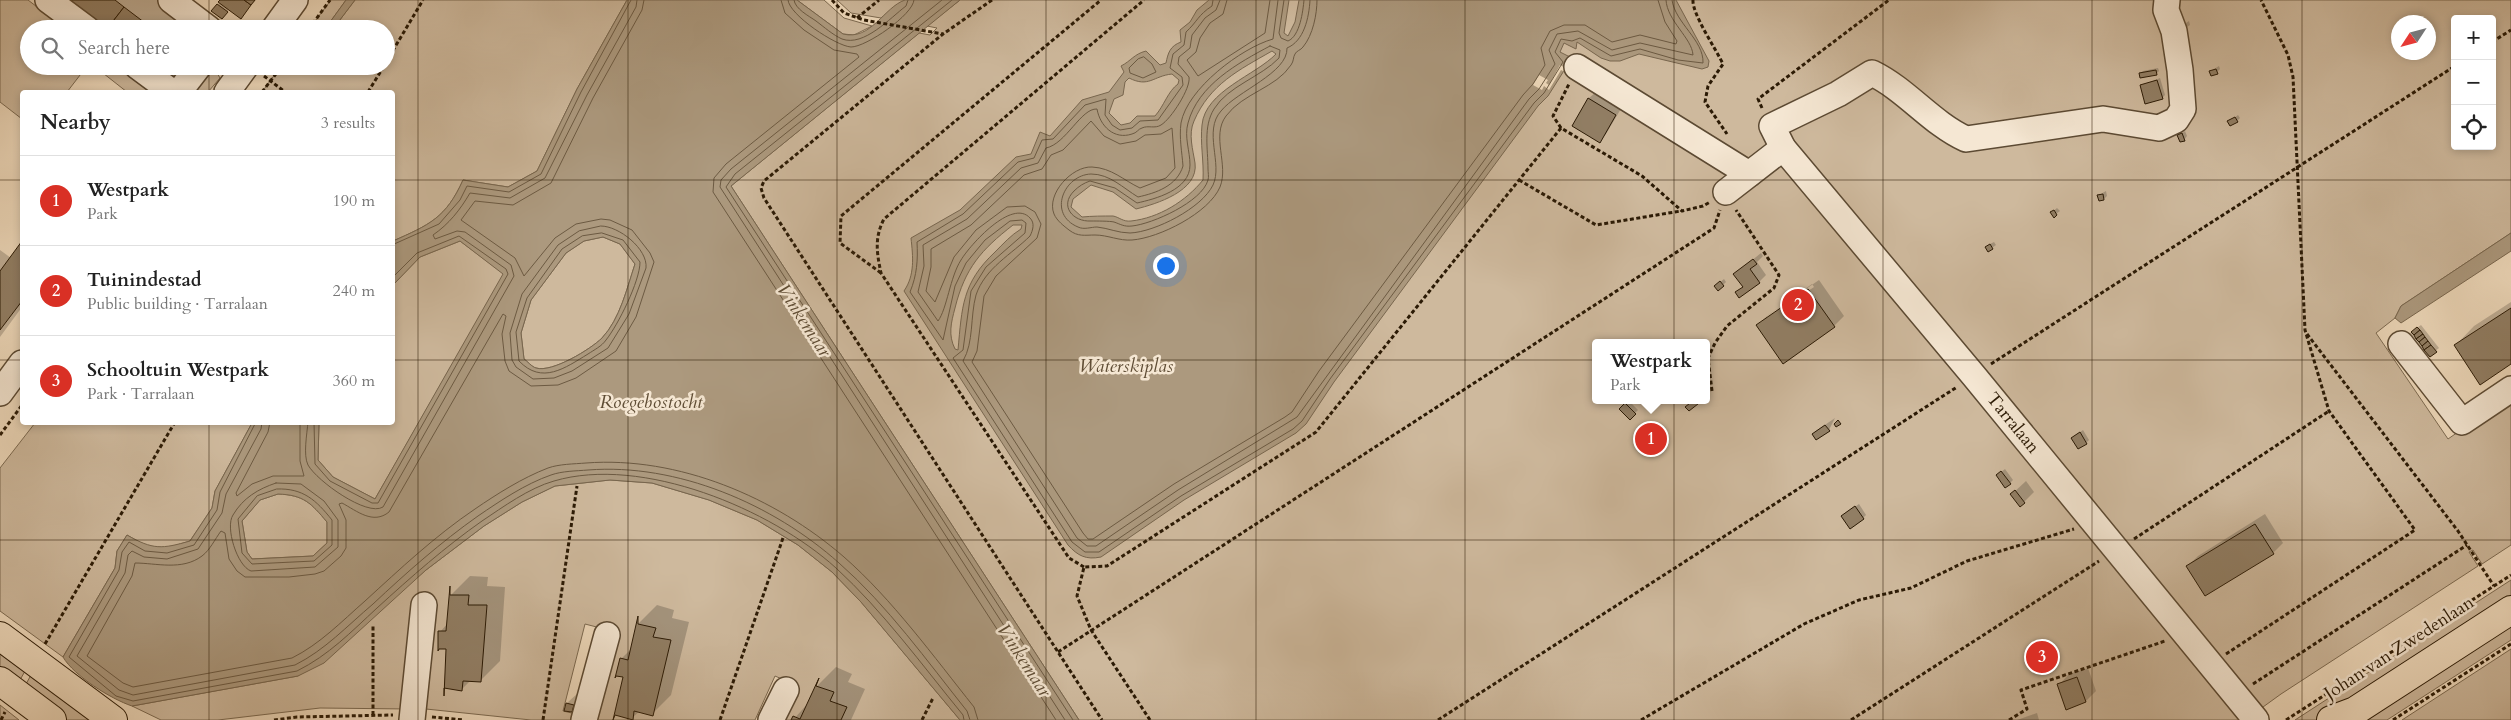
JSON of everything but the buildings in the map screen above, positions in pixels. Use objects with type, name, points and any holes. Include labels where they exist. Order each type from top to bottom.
[{"type":"main road","name":"Johan van Zwedenlaan","points":[[2344,717],[2511,610]]},
{"type":"main road","points":[[0,636],[113,720]]},
{"type":"main road","points":[[8,687],[52,720]]},
{"type":"street","points":[[48,0],[75,20]]},
{"type":"street","points":[[171,0],[197,20]]},
{"type":"street","points":[[281,20],[295,0]]},
{"type":"street","points":[[1772,126],[1838,94],[1872,73],[1890,82],[1952,133],[1966,139],[2103,119],[2159,128],[2176,120],[2183,109],[2179,60],[2174,31],[2166,10],[2167,0]]},
{"type":"street","points":[[1577,66],[1749,174]]},
{"type":"street","points":[[149,75],[169,90]]},
{"type":"street","points":[[181,90],[192,75]]},
{"type":"street","points":[[229,90],[246,75]]},
{"type":"street","name":"Tarralaan","points":[[1772,126],[1783,148],[1974,376],[2256,720]]},
{"type":"street","points":[[1726,192],[1783,148]]},
{"type":"street","points":[[2401,344],[2462,422],[2511,389]]},
{"type":"street","points":[[0,393],[20,366]]},
{"type":"street","points":[[412,718],[424,606]]},
{"type":"street","points":[[584,720],[607,635]]},
{"type":"street","points":[[771,720],[786,690]]},
{"type":"path","points":[[316,20],[330,0]]},
{"type":"path","points":[[395,47],[423,0]]},
{"type":"path","points":[[832,0],[844,13],[857,18],[944,34]]},
{"type":"path","points":[[857,18],[879,0]]},
{"type":"path","points":[[992,0],[944,34],[764,182],[761,188],[764,198],[1102,720]]},
{"type":"path","points":[[1101,0],[841,216],[840,243],[881,274],[1069,558],[1084,568],[1107,566],[1316,432],[1561,128]]},
{"type":"path","points":[[881,274],[876,248],[878,230],[884,219],[1144,0]]},
{"type":"path","points":[[1693,0],[1693,5],[1700,22],[1723,64],[1708,86],[1705,102],[1730,140]]},
{"type":"path","points":[[1772,126],[1758,99],[1888,0]]},
{"type":"path","points":[[2210,664],[2415,530],[2329,411],[2305,330],[2293,77],[2288,55],[2261,0]]},
{"type":"path","points":[[2496,39],[2511,30]]},
{"type":"path","points":[[1577,66],[1554,116],[1561,128],[1642,176],[1682,211]]},
{"type":"path","points":[[1438,720],[2451,69]]},
{"type":"path","points":[[261,75],[282,90]]},
{"type":"path","points":[[264,90],[275,75]]},
{"type":"path","points":[[369,90],[378,75]]},
{"type":"path","points":[[1519,180],[1596,225],[1703,206],[1726,192]]},
{"type":"path","points":[[1058,652],[1714,228],[1726,192]]},
{"type":"path","points":[[1710,354],[1727,326],[1774,288],[1779,275],[1726,192]]},
{"type":"path","points":[[2305,330],[2467,545],[2494,586]]},
{"type":"path","points":[[1710,374],[1712,391]]},
{"type":"path","points":[[0,434],[20,408]]},
{"type":"path","points":[[1851,720],[2329,411]]},
{"type":"path","points":[[34,662],[173,425]]},
{"type":"path","points":[[543,720],[577,486]]},
{"type":"path","points":[[1641,720],[1804,624],[1859,600],[1911,588],[1967,561],[2073,530]]},
{"type":"path","points":[[720,720],[782,538]]},
{"type":"path","points":[[2236,695],[2467,545]]},
{"type":"path","points":[[1084,568],[1077,596],[1091,630],[1150,720]]},
{"type":"path","name":"Johan van Zwedenlaan","points":[[2286,720],[2511,575]]},
{"type":"path","points":[[373,626],[373,715]]},
{"type":"path","points":[[2009,720],[2027,709],[2021,690],[2185,634]]},
{"type":"path","points":[[2393,720],[2511,644]]},
{"type":"path","points":[[1,720],[8,687]]},
{"type":"path","points":[[922,720],[933,698]]},
{"type":"path","points":[[274,720],[373,715],[464,720]]},
{"type":"shaded area","points":[[0,0],[28,0],[54,20],[20,20],[20,75],[80,75],[69,90],[20,90],[20,117],[0,102]]},
{"type":"shaded area","points":[[331,0],[346,0],[332,20],[316,20]]},
{"type":"shaded area","points":[[355,0],[627,0],[577,89],[537,171],[508,187],[463,180],[457,193],[443,212],[426,225],[395,240],[395,90],[263,90],[274,75],[395,75],[395,20],[340,20]]},
{"type":"shaded area","points":[[797,0],[824,0],[844,18],[872,26],[854,35],[843,34]]},
{"type":"shaded area","points":[[837,0],[905,0],[881,18],[851,13]]},
{"type":"shaded area","points":[[960,0],[2511,0],[2511,233],[2401,306],[2395,318],[2376,333],[2448,439],[2511,395],[2511,545],[2482,564],[2473,550],[2469,552],[2478,566],[2281,694],[2245,720],[1079,720],[731,186],[919,33],[930,35],[937,28],[927,26]]},
{"type":"shaded area","points":[[105,75],[128,75],[147,90],[124,90]]},
{"type":"shaded area","points":[[201,75],[218,75],[220,78],[210,90],[190,90]]},
{"type":"shaded area","points":[[603,237],[620,244],[635,264],[614,322],[602,338],[581,354],[552,367],[543,369],[534,367],[524,359],[521,333],[531,300],[566,253],[584,241]]},
{"type":"shaded area","points":[[460,241],[504,274],[375,499],[333,477],[318,460],[319,425],[395,425],[395,283],[420,257]]},
{"type":"shaded area","points":[[33,425],[251,425],[215,491],[212,508],[190,541],[167,548],[146,546],[127,535],[117,551],[115,568],[63,657],[0,611],[0,468]]},
{"type":"shaded area","points":[[610,480],[652,483],[709,500],[757,520],[798,545],[832,572],[861,602],[960,720],[780,720],[796,685],[775,676],[755,720],[594,720],[616,632],[585,624],[563,711],[576,714],[575,720],[531,720],[426,709],[432,602],[408,709],[320,708],[218,720],[161,720],[132,706],[298,676],[426,570],[484,526],[522,502],[555,486]]},
{"type":"shaded area","points":[[278,494],[301,498],[311,505],[327,522],[327,543],[313,556],[252,559],[247,552],[242,521],[260,500]]},
{"type":"shaded area","points":[[2511,580],[2511,598],[2317,720],[2295,720]]},
{"type":"shaded area","points":[[2511,622],[2511,640],[2387,720],[2362,720]]},
{"type":"shaded area","points":[[0,643],[29,664],[16,687],[0,675]]},
{"type":"shaded area","points":[[2511,649],[2511,720],[2402,720]]},
{"type":"shaded area","points":[[35,668],[104,720],[60,720],[22,691]]},
{"type":"shaded area","points":[[0,705],[19,720],[0,720]]},
{"type":"water","points":[[346,0],[355,0],[340,20],[332,20]]},
{"type":"water","points":[[627,0],[797,0],[843,34],[853,35],[862,33],[890,9],[905,0],[960,0],[731,186],[1079,720],[960,720],[861,602],[832,572],[798,545],[757,520],[709,500],[652,483],[610,480],[555,486],[522,502],[484,526],[426,570],[324,663],[298,676],[132,706],[114,698],[75,672],[63,657],[115,568],[117,551],[127,535],[151,546],[158,547],[172,546],[190,541],[212,508],[215,491],[251,425],[319,425],[318,460],[333,477],[375,499],[503,274],[460,241],[420,257],[395,283],[395,240],[426,225],[443,212],[457,193],[463,180],[508,187],[537,171],[577,89]],"holes":[[[603,237],[620,244],[635,264],[614,322],[602,338],[581,354],[552,367],[543,369],[534,367],[524,359],[521,333],[531,300],[566,253],[584,241]],[[278,494],[306,501],[327,522],[327,543],[313,556],[252,559],[247,552],[242,521],[260,500]]]},
{"type":"water","name":"Waterskiplas","points":[[1209,0],[1289,0],[1284,33],[1288,36],[1295,22],[1299,0],[1676,0],[1709,61],[1708,67],[1702,69],[1639,54],[1620,61],[1610,61],[1601,58],[1577,42],[1576,49],[1564,43],[1560,52],[1572,58],[1548,96],[1538,106],[1334,382],[1306,424],[1296,433],[1184,500],[1101,557],[1091,558],[1075,552],[1068,545],[904,291],[912,272],[911,238],[960,210],[1016,157],[1031,154],[1040,132],[1050,136],[1082,100],[1109,92],[1124,72],[1121,66],[1135,56],[1146,51],[1160,65],[1166,63],[1170,50],[1181,42],[1180,30],[1190,22],[1197,10]],"holes":[[[1272,51],[1276,54],[1221,93],[1205,113],[1202,125],[1203,180],[1189,195],[1162,212],[1131,221],[1113,216],[1082,217],[1071,207],[1073,199],[1091,185],[1113,192],[1136,209],[1165,200],[1183,189],[1194,173],[1195,163],[1191,131],[1194,121],[1208,97],[1237,72]],[[1172,74],[1179,80],[1178,84],[1171,91],[1155,116],[1137,116],[1130,123],[1121,125],[1109,113],[1114,99],[1123,95],[1125,82],[1129,78],[1146,82]],[[1013,225],[1022,225],[1021,229],[984,263],[970,285],[963,308],[958,350],[955,349],[951,339],[951,324],[959,294],[969,271],[992,243]]]},
{"type":"water","points":[[2511,233],[2511,251],[2401,323],[2395,318],[2401,306]]},
{"type":"pier","points":[[1560,65],[1567,69],[1565,72],[1561,70],[1549,90],[1544,86],[1542,90],[1533,85],[1539,75],[1548,80],[1546,83],[1549,85]]},
{"type":"place","name":"Tuinindestad","points":[[1798,305]]},
{"type":"place","name":"Westpark","points":[[1651,439]]},
{"type":"place","name":"Schooltuin Westpark","points":[[2042,657]]},
{"type":"water label","name":"Vinkemaar","points":[[804,320]]},
{"type":"water label","name":"Roegebostocht","points":[[651,402]]},
{"type":"water label","name":"Vinkemaar","points":[[1024,660]]}]
